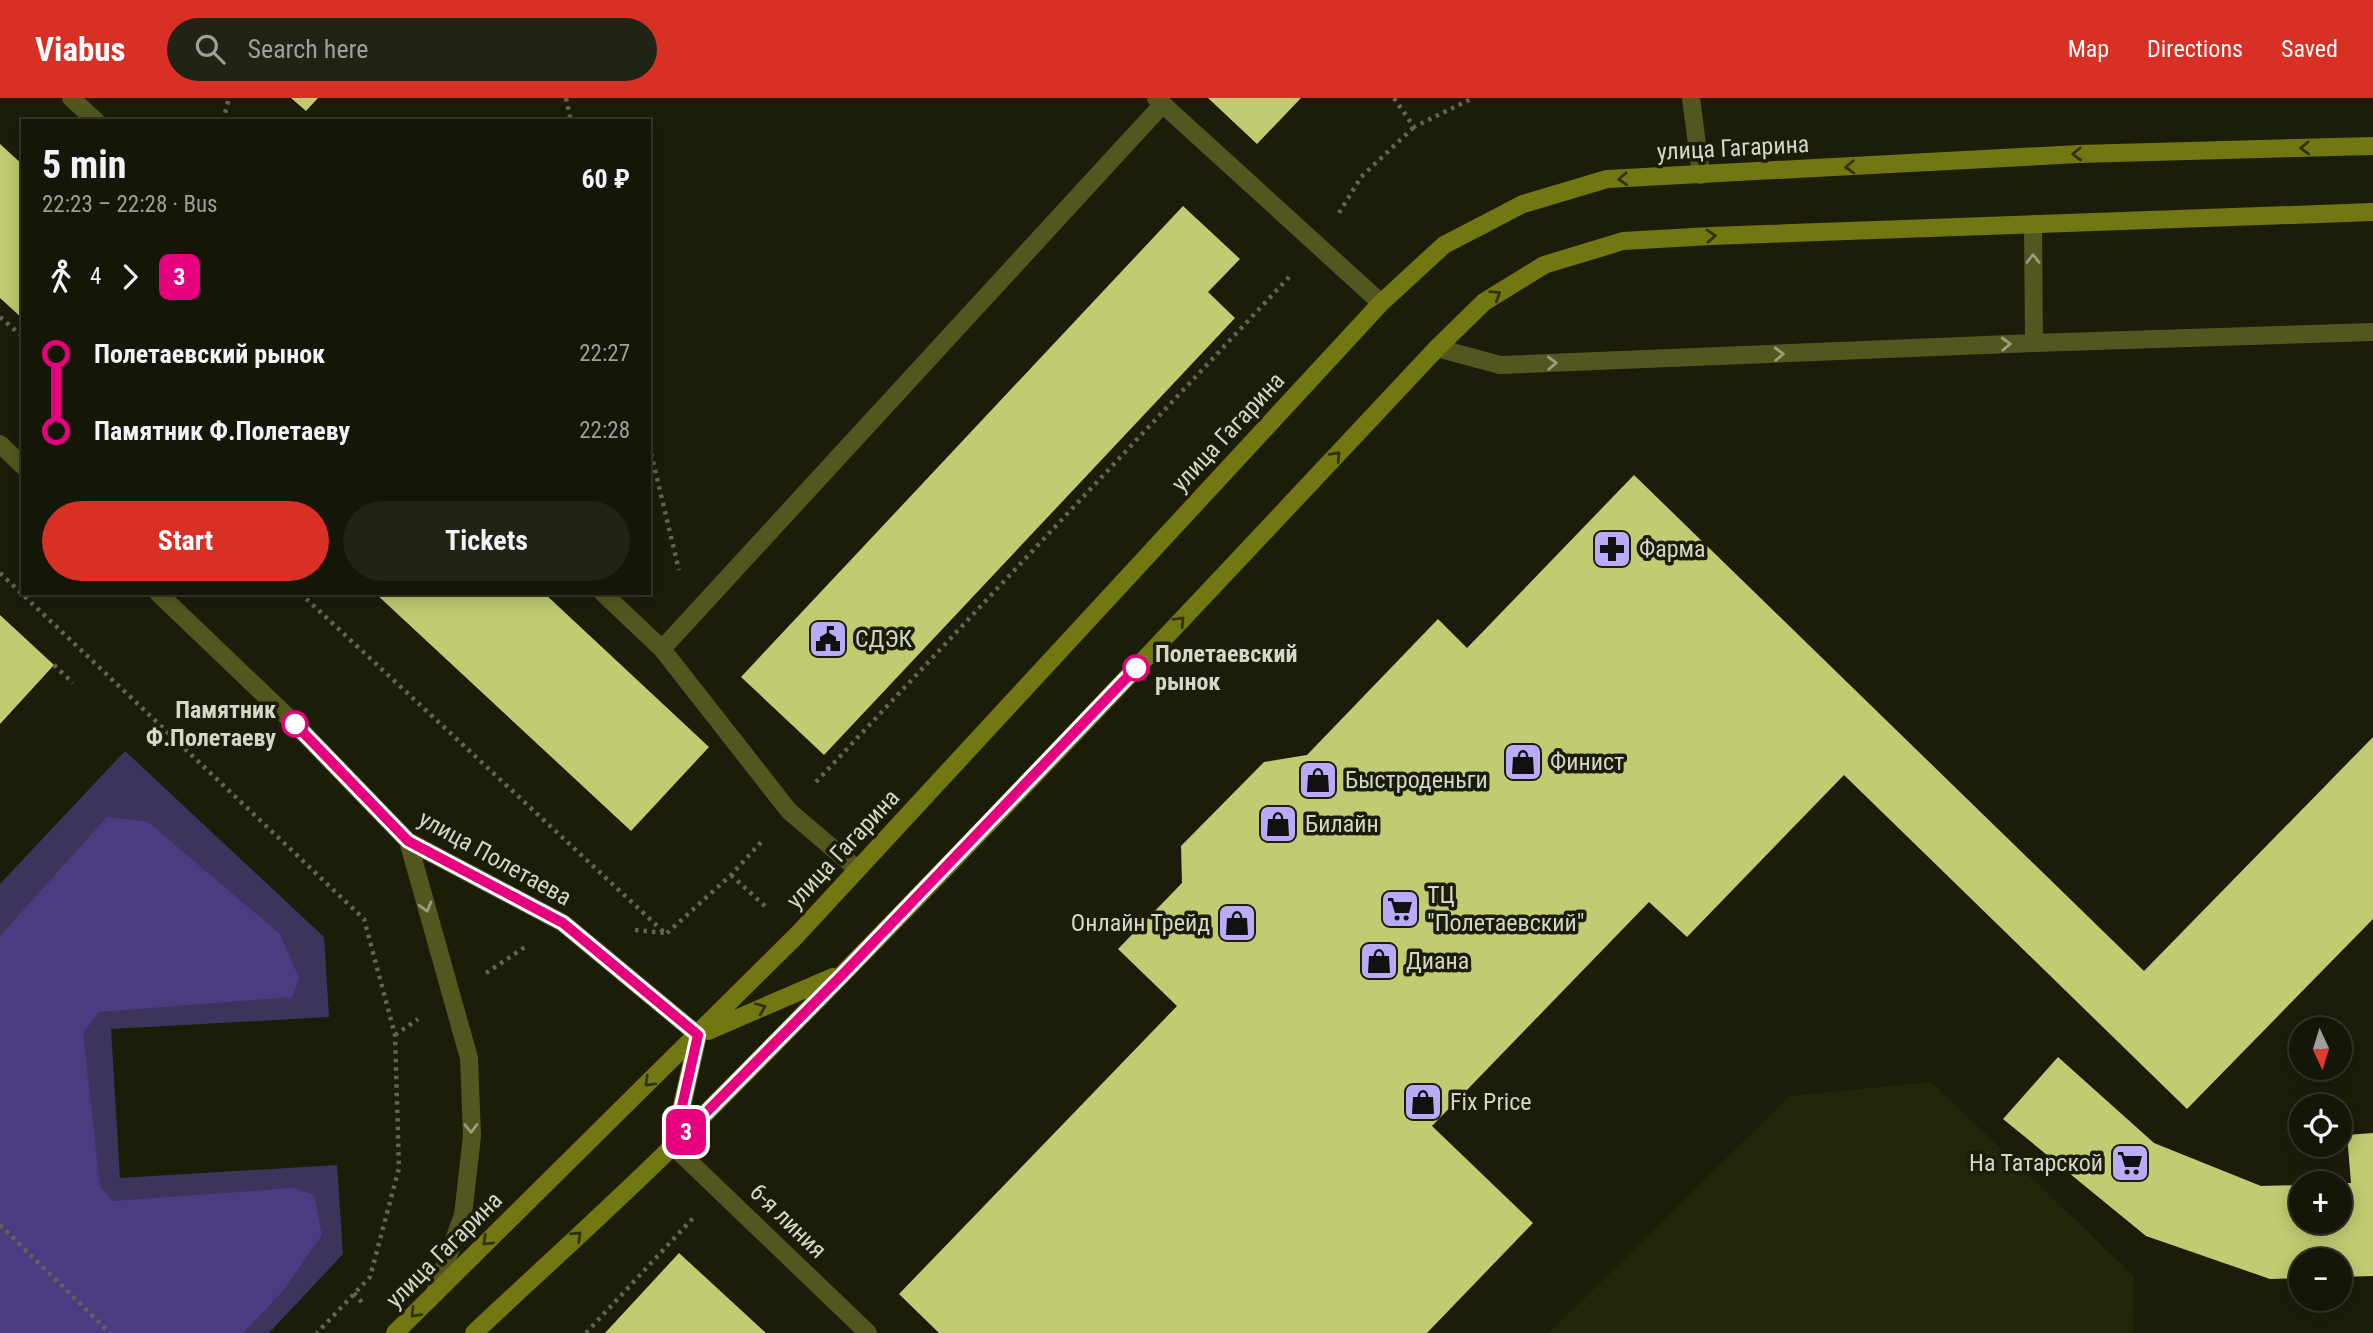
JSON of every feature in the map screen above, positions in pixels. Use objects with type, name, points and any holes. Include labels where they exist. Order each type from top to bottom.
[{"type":"main road","name":"улица Гагарина","points":[[395,1333],[797,935],[1381,303],[1444,245],[1523,204],[1607,179],[2079,154],[2373,146]]},
{"type":"main road","points":[[474,1333],[673,1146],[844,973],[1483,302],[1544,265],[1623,241],[2373,212]]},
{"type":"main road","points":[[673,1146],[698,1035],[844,973]]},
{"type":"street","points":[[71,98],[94,119]]},
{"type":"street","points":[[1691,98],[1701,175]]},
{"type":"street","points":[[662,649],[1159,101],[1381,303]]},
{"type":"street","points":[[2033,224],[2034,343]]},
{"type":"street","points":[[1437,348],[1500,365],[2373,332]]},
{"type":"street","points":[[0,444],[21,464]]},
{"type":"street","name":"улица Полетаева","points":[[160,595],[295,724],[408,841],[563,923],[698,1035]]},
{"type":"street","points":[[605,595],[662,649],[789,811],[857,869]]},
{"type":"street","points":[[408,841],[469,1058],[472,1136],[463,1215],[435,1292]]},
{"type":"street","name":"6-я линия","points":[[673,1146],[868,1333]]},
{"type":"path","points":[[224,119],[229,98]]},
{"type":"path","points":[[566,98],[571,119]]},
{"type":"path","points":[[1394,98],[1414,127]]},
{"type":"path","points":[[394,1035],[563,923],[666,933],[731,875],[1319,245],[1362,177],[1414,127],[1473,98]]},
{"type":"path","points":[[0,317],[21,335]]},
{"type":"path","points":[[651,453],[691,617]]},
{"type":"path","points":[[0,573],[21,593]]},
{"type":"path","points":[[23,595],[364,919],[394,1035],[399,1168],[369,1277],[317,1333]]},
{"type":"path","points":[[302,595],[666,933]]},
{"type":"path","points":[[54,665],[73,683]]},
{"type":"path","points":[[586,1333],[720,1189]]},
{"type":"path","points":[[0,1225],[110,1333]]},
{"type":"shaded area","points":[[125,751],[324,937],[329,1017],[111,1029],[120,1178],[337,1165],[343,1254],[269,1333],[0,1333],[0,884]]},
{"type":"shaded area","points":[[107,817],[148,822],[280,934],[299,978],[292,997],[99,1012],[83,1033],[100,1187],[113,1201],[294,1188],[314,1195],[322,1235],[282,1292],[243,1333],[0,1333],[0,936]]},
{"type":"shaded area","points":[[1931,1082],[2134,1276],[2133,1333],[1549,1333],[1790,1096]]},
{"type":"building","points":[[291,98],[318,98],[306,111]]},
{"type":"building","points":[[1208,98],[1301,98],[1257,144]]},
{"type":"building","points":[[0,144],[21,163],[21,317],[0,298]]},
{"type":"building","points":[[1183,206],[1240,259],[1208,292],[1235,318],[824,755],[741,677]]},
{"type":"building","name":"ТЦ \"Полетаевский\"","points":[[1634,475],[2144,971],[2373,737],[2373,919],[2187,1109],[1844,775],[1687,937],[1649,902],[1432,1126],[1533,1223],[1427,1333],[939,1333],[899,1294],[1177,1006],[1118,949],[1182,883],[1181,846],[1264,762],[1307,755],[1438,619],[1467,648]]},
{"type":"building","points":[[377,595],[546,595],[709,747],[631,831]]},
{"type":"building","points":[[0,615],[54,665],[0,724]]},
{"type":"building","name":"На Татарской","points":[[2058,1057],[2154,1143],[2261,1186],[2289,1185],[2289,1234],[2352,1234],[2352,1171],[2349,1157],[2352,1157],[2352,1135],[2373,1133],[2373,1276],[2352,1277],[2352,1248],[2289,1248],[2289,1278],[2270,1279],[2146,1236],[2003,1119]]},
{"type":"building","points":[[679,1253],[766,1333],[605,1333]]},
{"type":"bus line","name":"3","points":[[295,724],[408,841],[563,923],[698,1035],[673,1146],[844,973],[1136,668]]},
{"type":"place","name":"Фарма","points":[[1612,549]]},
{"type":"place","name":"СДЭК","points":[[828,639]]},
{"type":"place","name":"Полетаевский рынок","points":[[1136,668]]},
{"type":"place","name":"Памятник Ф.Полетаеву","points":[[295,724]]},
{"type":"place","name":"Финист","points":[[1523,762]]},
{"type":"place","name":"Быстроденьги","points":[[1318,780]]},
{"type":"place","name":"Билайн","points":[[1278,824]]},
{"type":"place","name":"ТЦ \"Полетаевский\"","points":[[1400,909]]},
{"type":"place","name":"Онлайн Трейд","points":[[1237,923]]},
{"type":"place","name":"Диана","points":[[1379,961]]},
{"type":"place","name":"Fix Price","points":[[1423,1102]]},
{"type":"place","name":"На Татарской","points":[[2130,1163]]}]
